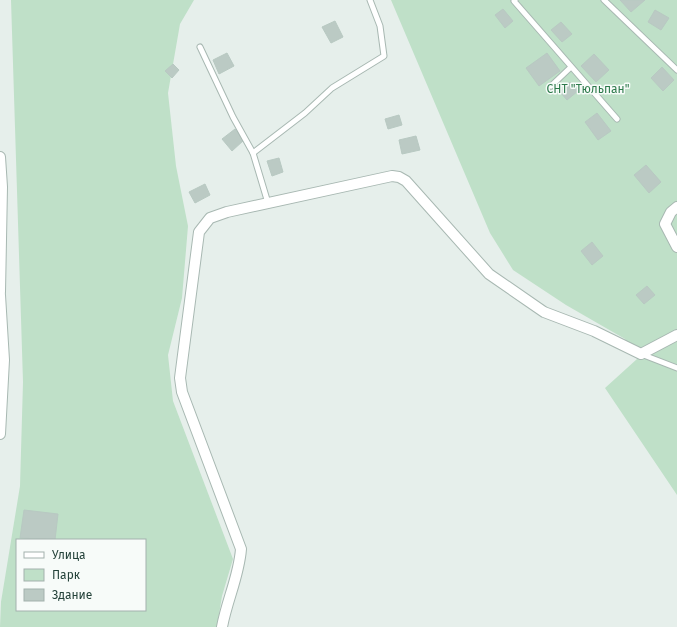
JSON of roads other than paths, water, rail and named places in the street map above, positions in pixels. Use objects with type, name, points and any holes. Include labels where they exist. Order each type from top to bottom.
[{"type":"street","points":[[0,157],[0,293],[4,360],[0,434]]},
{"type":"street","points":[[222,627],[225,610],[240,567],[241,549],[182,392],[180,372],[199,232],[210,218],[227,212],[392,176],[400,177],[406,181],[489,274],[544,312],[594,331],[641,354],[677,335]]},
{"type":"street","points":[[677,207],[671,212],[665,224],[677,247]]},
{"type":"lane","points":[[253,153],[305,113],[332,88],[384,56],[380,26],[370,0]]},
{"type":"lane","points":[[514,0],[617,119]]},
{"type":"lane","points":[[604,0],[677,70]]},
{"type":"lane","points":[[200,47],[233,117],[253,153],[268,203]]},
{"type":"lane","points":[[551,86],[571,67]]},
{"type":"lane","points":[[641,354],[677,368]]},
{"type":"park label","name":"СНТ \"Тюльпан\"","points":[[588,89]]}]
